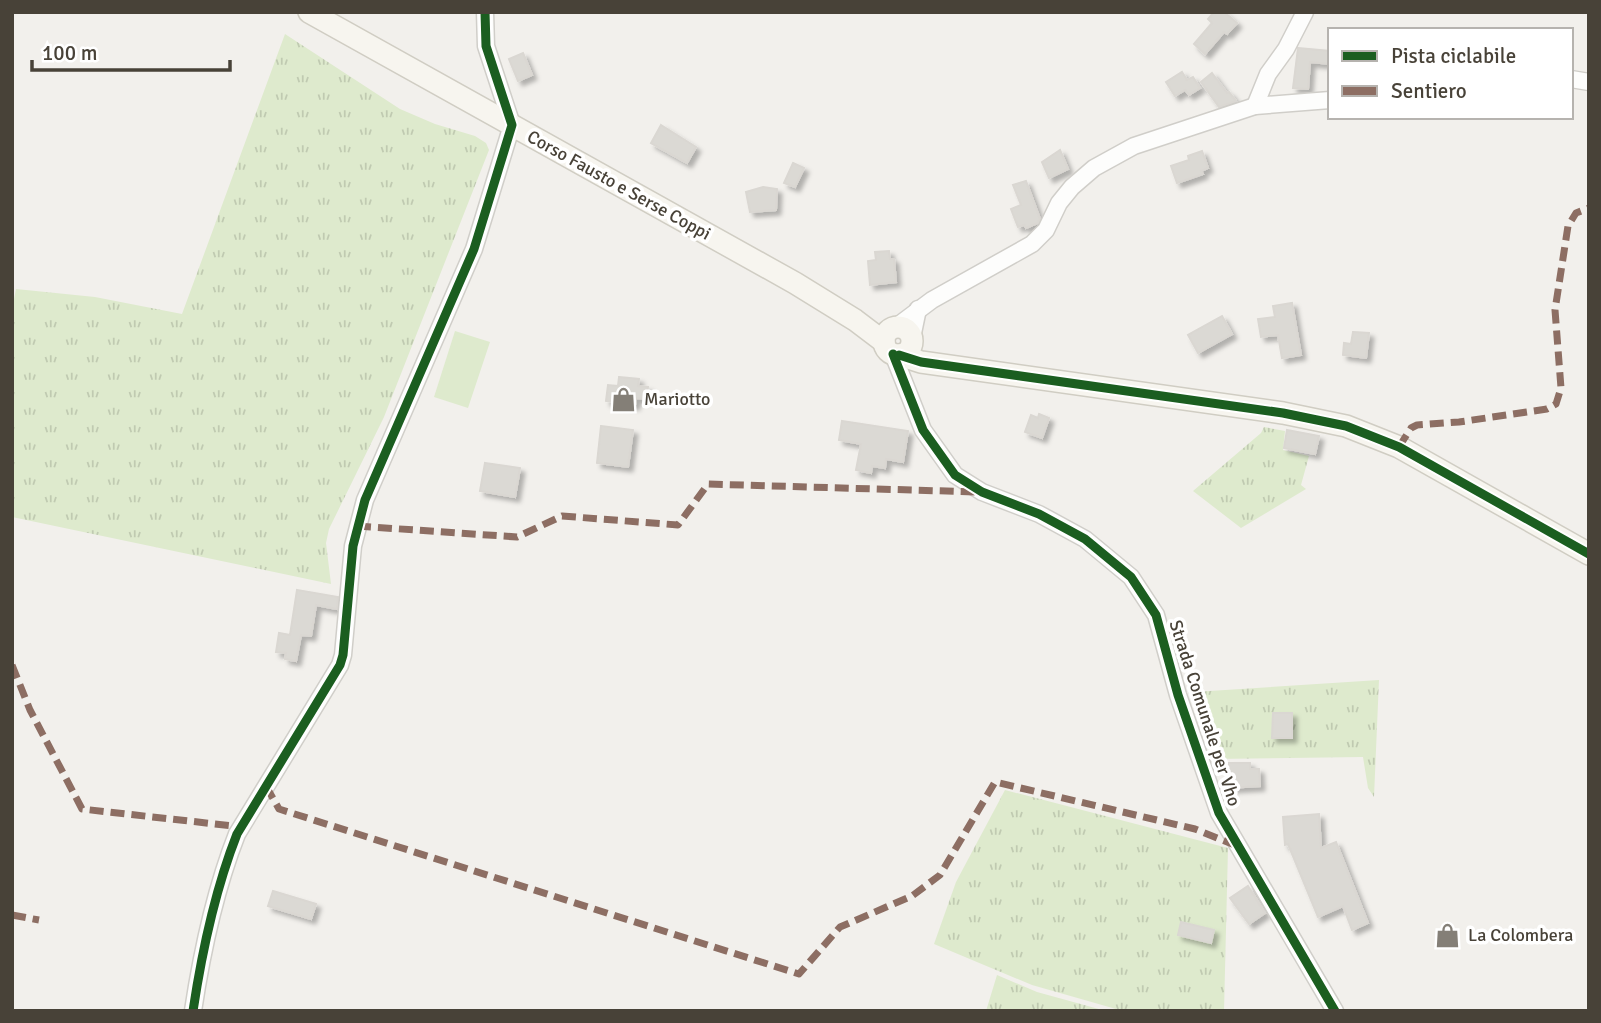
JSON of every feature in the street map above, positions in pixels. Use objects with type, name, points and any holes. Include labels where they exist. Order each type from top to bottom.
[{"type":"street","name":"Corso Fausto e Serse Coppi","points":[[309,12],[795,283],[855,320],[874,323],[922,362],[1283,413],[1346,426],[1399,447],[1589,554]]},
{"type":"street","points":[[192,1011],[216,896],[237,834],[340,665],[353,546],[365,500],[474,249],[489,208],[512,125],[486,46],[485,12]]},
{"type":"street","points":[[1255,106],[1268,74],[1286,49],[1305,12]]},
{"type":"street","points":[[898,341],[918,309],[1031,244],[1046,230],[1059,203],[1072,187],[1094,168],[1134,146],[1255,106],[1328,100]]},
{"type":"street","name":"Strada Comunale per Vho","points":[[898,341],[923,430],[955,475],[982,492],[1039,514],[1085,539],[1131,577],[1156,615],[1178,695],[1219,813],[1335,1011]]},
{"type":"green space","points":[[285,34],[400,109],[435,124],[475,136],[486,143],[489,150],[384,417],[329,529],[326,543],[331,584],[12,517],[12,309],[16,289],[95,297],[182,314]]},
{"type":"green space","points":[[455,331],[490,342],[468,408],[434,397]]},
{"type":"green space","points":[[1264,427],[1285,431],[1283,450],[1309,456],[1301,485],[1306,489],[1241,528],[1193,491],[1261,433]]},
{"type":"green space","points":[[1379,680],[1374,797],[1368,788],[1363,757],[1213,759],[1194,692]]},
{"type":"green space","points":[[1005,790],[1228,848],[1224,1011],[1123,1011],[1032,985],[934,944],[956,882]]},
{"type":"green space","points":[[997,975],[1037,992],[1106,1011],[986,1011]]},
{"type":"building","points":[[1214,12],[1224,12],[1237,23],[1227,34],[1224,32],[1205,54],[1194,44],[1212,23],[1208,19]]},
{"type":"building","points":[[1298,48],[1328,51],[1328,64],[1310,62],[1308,89],[1293,88]]},
{"type":"building","points":[[523,53],[532,75],[518,81],[509,59]]},
{"type":"building","points":[[1182,72],[1187,80],[1193,77],[1200,88],[1189,95],[1185,90],[1175,96],[1166,82]]},
{"type":"building","points":[[1212,73],[1236,101],[1219,107],[1201,82]]},
{"type":"building","points":[[661,125],[696,147],[687,163],[651,143]]},
{"type":"building","points":[[1060,150],[1068,169],[1049,178],[1042,162]]},
{"type":"building","points":[[1202,151],[1208,168],[1201,171],[1203,174],[1177,183],[1171,166],[1189,160],[1188,156]]},
{"type":"building","points":[[793,163],[804,168],[795,187],[784,183]]},
{"type":"building","points":[[1026,181],[1040,219],[1038,223],[1026,228],[1024,225],[1018,227],[1011,209],[1021,205],[1013,185]]},
{"type":"building","points":[[763,187],[777,189],[776,210],[750,212],[746,192]]},
{"type":"building","points":[[889,251],[890,259],[894,259],[896,282],[870,285],[868,261],[876,260],[875,252]]},
{"type":"building","points":[[1292,303],[1301,355],[1282,358],[1278,335],[1261,337],[1258,319],[1275,317],[1273,306]]},
{"type":"building","points":[[1222,316],[1232,334],[1198,353],[1188,335]]},
{"type":"building","points":[[1353,332],[1369,333],[1366,358],[1343,355],[1344,343],[1351,344]]},
{"type":"building","points":[[619,377],[639,379],[638,386],[648,387],[646,399],[636,398],[635,405],[606,401],[608,385],[618,386]]},
{"type":"building","points":[[1039,414],[1049,418],[1042,438],[1025,432],[1031,415],[1038,418]]},
{"type":"building","points":[[842,421],[908,431],[903,462],[886,459],[885,468],[872,466],[871,473],[856,470],[861,444],[839,440]]},
{"type":"building","points":[[601,426],[633,430],[628,467],[597,463]]},
{"type":"building","points":[[1287,430],[1319,436],[1315,454],[1284,448]]},
{"type":"building","points":[[485,463],[520,468],[515,497],[480,491]]},
{"type":"building","points":[[297,590],[338,597],[337,609],[316,605],[311,636],[301,635],[296,661],[285,659],[286,653],[276,652],[279,633],[290,635]]},
{"type":"building","points":[[1273,713],[1292,713],[1292,738],[1272,738]]},
{"type":"building","points":[[1228,763],[1250,763],[1250,769],[1259,769],[1260,786],[1229,788]]},
{"type":"building","points":[[1319,814],[1321,848],[1336,842],[1368,923],[1352,930],[1343,906],[1318,917],[1288,844],[1285,845],[1283,817]]},
{"type":"building","points":[[1248,886],[1265,913],[1249,924],[1230,898]]},
{"type":"building","points":[[273,891],[316,904],[311,919],[268,906]]},
{"type":"building","points":[[1181,922],[1214,930],[1211,943],[1178,935]]},
{"type":"marked path","points":[[1399,447],[1411,428],[1417,425],[1459,422],[1547,409],[1556,404],[1561,388],[1555,310],[1568,226],[1576,213],[1589,208]]},
{"type":"marked path","points":[[357,526],[517,537],[562,516],[678,525],[708,484],[978,492]]},
{"type":"marked path","points":[[12,665],[30,710],[82,809],[242,827]]},
{"type":"marked path","points":[[266,786],[279,809],[799,974],[840,927],[912,896],[940,875],[995,782],[1195,829],[1237,846]]},
{"type":"marked path","points":[[12,915],[39,920]]},
{"type":"cycle path","points":[[193,1011],[210,921],[237,834],[340,665],[353,546],[365,500],[474,249],[512,125],[486,46],[485,12]]},
{"type":"cycle path","points":[[893,354],[923,430],[955,475],[982,492],[1039,514],[1085,539],[1131,577],[1156,615],[1178,695],[1219,813],[1335,1011]]},
{"type":"cycle path","points":[[899,355],[921,362],[1283,413],[1346,426],[1399,447],[1589,554]]},
{"type":"place","name":"Mariotto","points":[[624,399]]},
{"type":"place","name":"La Colombera","points":[[1448,935]]}]
